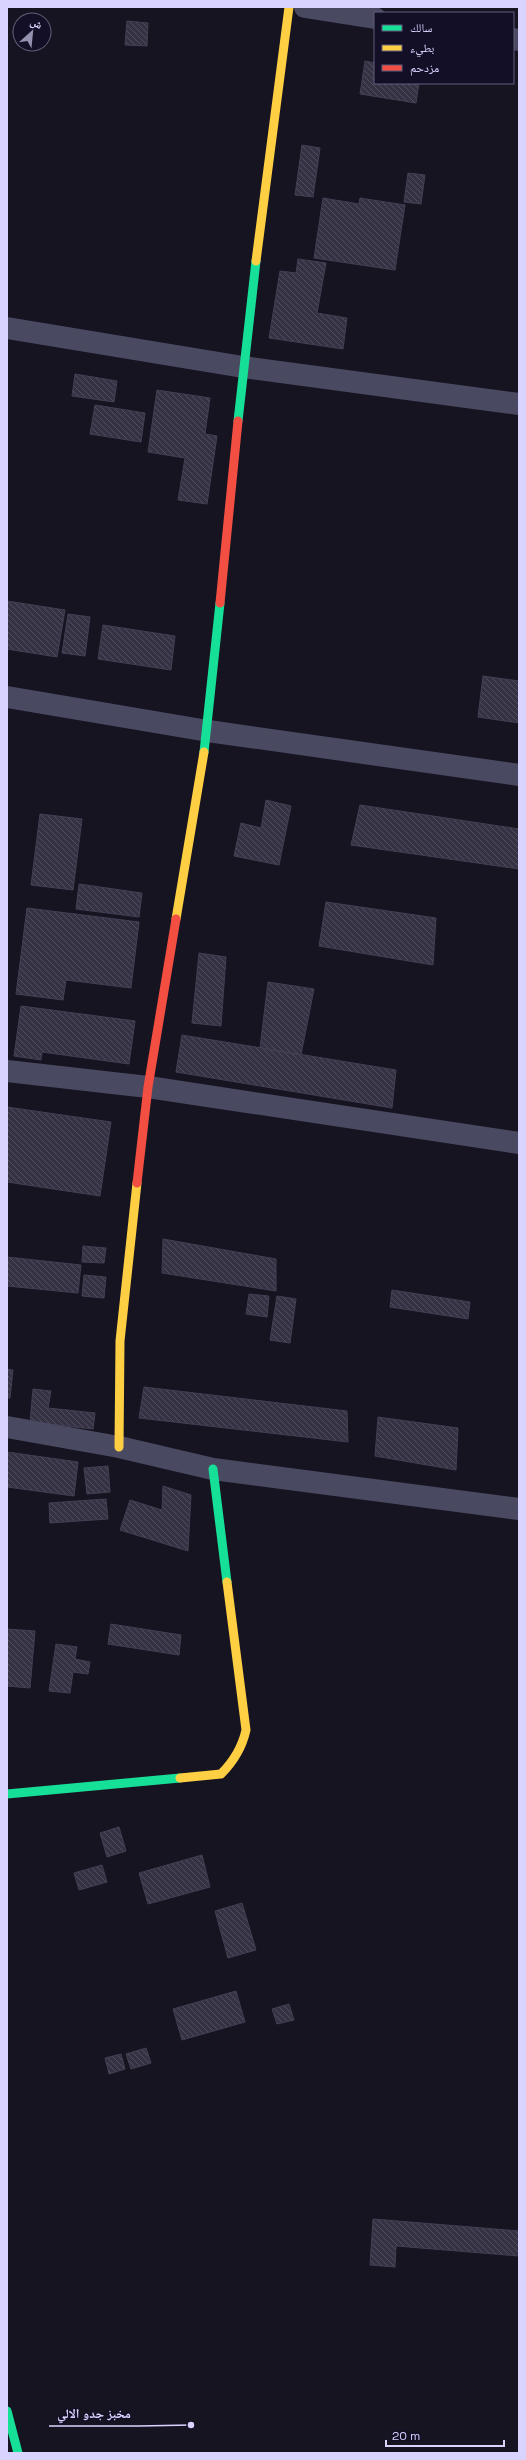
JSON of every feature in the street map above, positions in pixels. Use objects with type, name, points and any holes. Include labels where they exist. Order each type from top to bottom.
[{"type":"main road","points":[[119,1447],[120,1341],[148,1088],[208,732],[243,367],[289,7]]},
{"type":"main road","points":[[7,1794],[221,1774],[238,1757],[243,1747],[246,1730],[212,1469]]},
{"type":"main road","points":[[7,2411],[18,2453]]},
{"type":"street","points":[[305,7],[374,18]]},
{"type":"street","points":[[7,328],[243,367],[519,404]]},
{"type":"street","points":[[7,697],[208,732],[519,775]]},
{"type":"street","points":[[7,1071],[148,1088],[519,1143]]},
{"type":"street","points":[[7,1427],[119,1447],[212,1469],[519,1509]]},
{"type":"building","points":[[127,21],[148,23],[147,46],[125,45]]},
{"type":"building","points":[[365,61],[374,63],[374,84],[419,84],[416,103],[360,94]]},
{"type":"building","points":[[302,145],[320,148],[313,197],[295,195]]},
{"type":"building","points":[[408,173],[425,175],[421,204],[404,202]]},
{"type":"building","points":[[323,198],[359,204],[360,198],[405,205],[395,270],[314,258]]},
{"type":"building","points":[[298,259],[326,263],[317,313],[347,318],[343,349],[269,338],[280,271],[296,273]]},
{"type":"building","points":[[75,374],[117,381],[114,402],[72,396]]},
{"type":"building","points":[[157,390],[210,398],[205,434],[217,436],[207,504],[178,500],[185,458],[148,452]]},
{"type":"building","points":[[95,405],[145,413],[141,442],[90,434]]},
{"type":"building","points":[[7,601],[65,610],[57,657],[7,649]]},
{"type":"building","points":[[68,614],[90,617],[85,656],[62,653]]},
{"type":"building","points":[[103,625],[175,636],[171,670],[98,659]]},
{"type":"building","points":[[483,676],[519,681],[519,723],[478,717]]},
{"type":"building","points":[[266,800],[291,806],[279,865],[234,856],[241,823],[261,828]]},
{"type":"building","points":[[360,805],[519,829],[519,869],[351,845]]},
{"type":"building","points":[[40,814],[82,819],[73,890],[31,885]]},
{"type":"building","points":[[79,884],[142,893],[139,917],[76,909]]},
{"type":"building","points":[[326,902],[436,918],[433,965],[319,946]]},
{"type":"building","points":[[27,908],[139,922],[131,988],[66,980],[63,1000],[16,994]]},
{"type":"building","points":[[199,953],[226,957],[221,1026],[192,1023]]},
{"type":"building","points":[[268,982],[314,989],[301,1055],[260,1048]]},
{"type":"building","points":[[21,1006],[135,1021],[129,1064],[42,1052],[41,1060],[14,1056]]},
{"type":"building","points":[[182,1035],[396,1070],[392,1108],[176,1072]]},
{"type":"building","points":[[7,1107],[111,1122],[100,1196],[7,1182]]},
{"type":"building","points":[[163,1239],[276,1259],[276,1291],[162,1273]]},
{"type":"building","points":[[83,1246],[106,1248],[104,1263],[82,1262]]},
{"type":"building","points":[[7,1257],[81,1265],[78,1293],[7,1286]]},
{"type":"building","points":[[84,1275],[106,1277],[104,1298],[82,1296]]},
{"type":"building","points":[[392,1290],[470,1302],[468,1319],[390,1307]]},
{"type":"building","points":[[249,1294],[269,1296],[267,1317],[246,1314]]},
{"type":"building","points":[[277,1296],[296,1299],[290,1343],[270,1340]]},
{"type":"building","points":[[7,1369],[13,1370],[10,1398],[7,1398]]},
{"type":"building","points":[[144,1387],[347,1411],[348,1442],[139,1418]]},
{"type":"building","points":[[33,1389],[51,1391],[48,1408],[95,1413],[93,1429],[30,1422]]},
{"type":"building","points":[[378,1417],[458,1428],[456,1470],[375,1456]]},
{"type":"building","points":[[7,1452],[78,1462],[74,1496],[7,1487]]},
{"type":"building","points":[[108,1466],[110,1492],[87,1494],[84,1468]]},
{"type":"building","points":[[163,1486],[191,1495],[188,1551],[120,1530],[130,1500],[162,1510]]},
{"type":"building","points":[[106,1499],[108,1519],[50,1523],[49,1503]]},
{"type":"building","points":[[111,1624],[181,1635],[179,1655],[108,1644]]},
{"type":"building","points":[[7,1629],[35,1631],[30,1688],[7,1686]]},
{"type":"building","points":[[56,1644],[77,1647],[75,1659],[90,1662],[88,1674],[73,1672],[70,1693],[49,1691]]},
{"type":"building","points":[[119,1827],[126,1851],[107,1857],[100,1833]]},
{"type":"building","points":[[202,1855],[210,1887],[148,1904],[139,1873]]},
{"type":"building","points":[[102,1865],[107,1882],[79,1890],[74,1873]]},
{"type":"building","points":[[242,1903],[256,1950],[228,1958],[215,1911]]},
{"type":"building","points":[[236,1991],[245,2022],[182,2040],[173,2009]]},
{"type":"building","points":[[289,2004],[294,2020],[277,2024],[272,2009]]},
{"type":"building","points":[[146,2048],[151,2063],[131,2069],[126,2054]]},
{"type":"building","points":[[121,2054],[125,2069],[109,2074],[105,2058]]},
{"type":"building","points":[[373,2219],[519,2231],[519,2256],[396,2246],[395,2267],[370,2265]]},
{"type":"traffic: fast","points":[[238,421],[256,261]]},
{"type":"traffic: fast","points":[[204,752],[220,603]]},
{"type":"traffic: fast","points":[[213,1469],[227,1582]]},
{"type":"traffic: fast","points":[[7,1794],[180,1778]]},
{"type":"traffic: fast","points":[[7,2411],[18,2453]]},
{"type":"traffic: slow","points":[[256,261],[289,7]]},
{"type":"traffic: slow","points":[[176,919],[204,752]]},
{"type":"traffic: slow","points":[[119,1447],[120,1341],[137,1183]]},
{"type":"traffic: slow","points":[[180,1778],[221,1774],[237,1754],[246,1730],[227,1582]]},
{"type":"traffic: jam","points":[[220,603],[238,421]]},
{"type":"traffic: jam","points":[[137,1183],[148,1087],[176,919]]},
{"type":"place","name":"مخبز جدو الالي","points":[[191,2425]]}]
